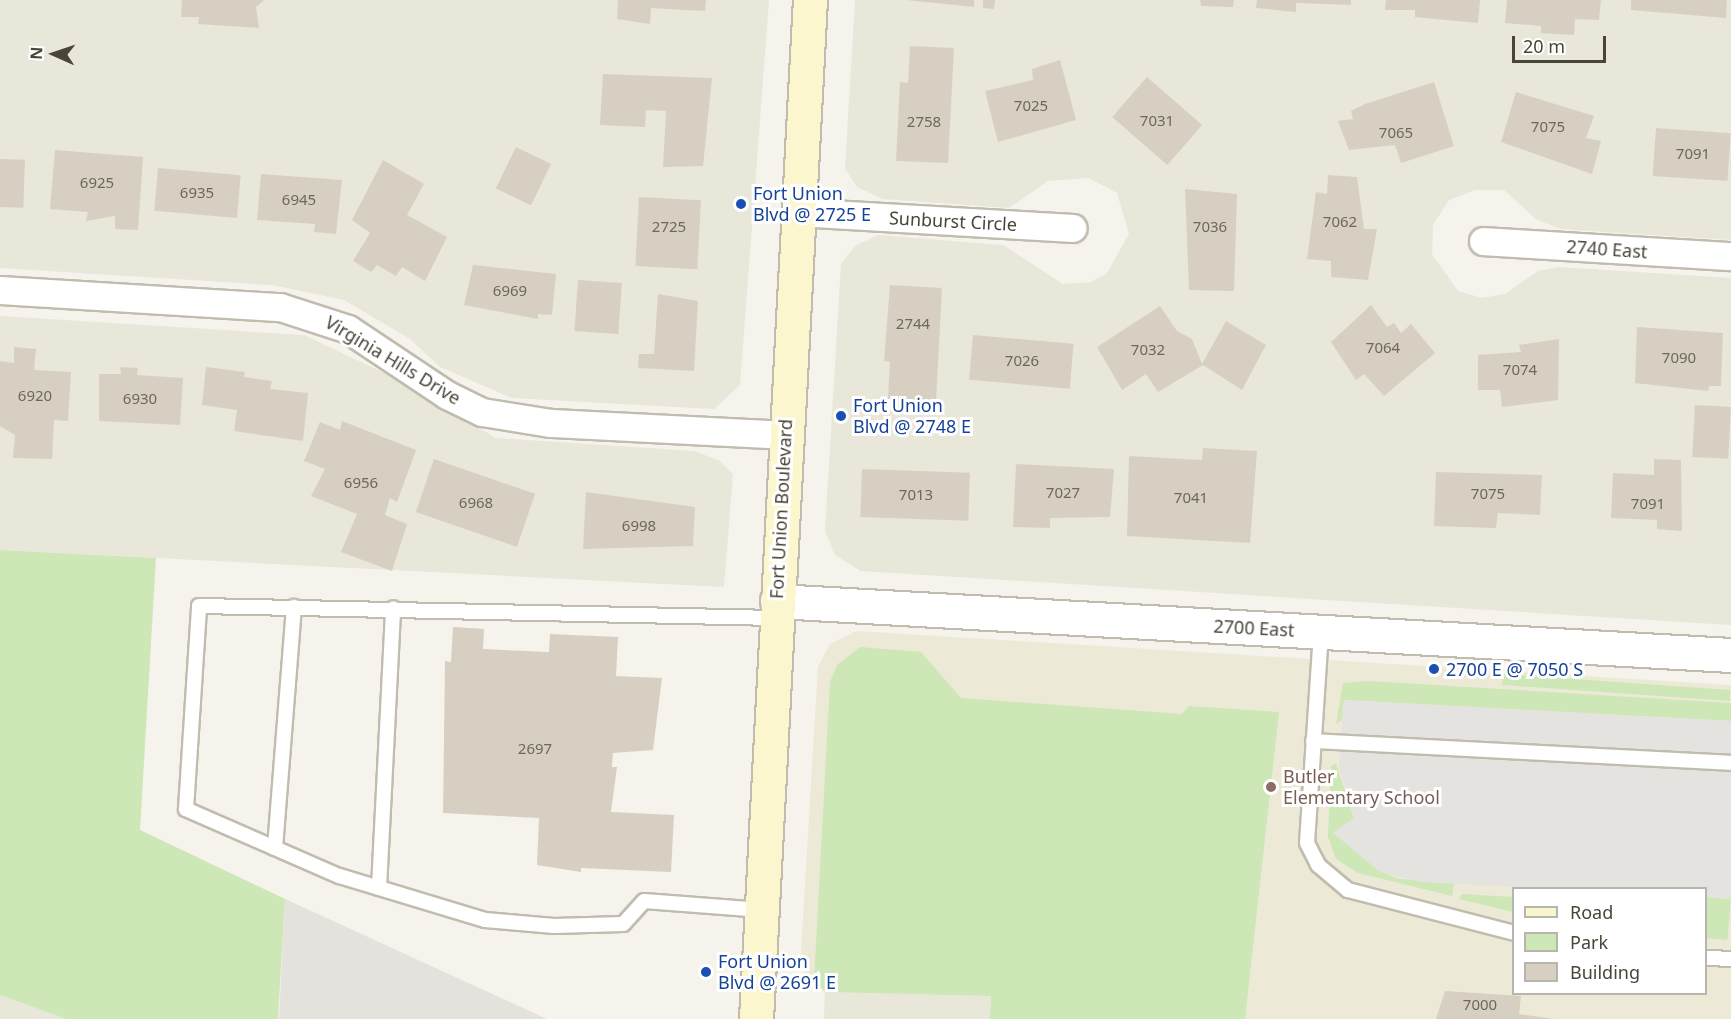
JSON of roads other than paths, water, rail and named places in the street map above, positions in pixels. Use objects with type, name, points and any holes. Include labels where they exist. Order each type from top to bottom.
[{"type":"main road","name":"Fort Union Boulevard","points":[[756,1019],[784,435],[810,0]]},
{"type":"street","name":"Sunburst Circle","points":[[798,212],[1073,228]]},
{"type":"street","name":"2740 East","points":[[1483,241],[1731,256]]},
{"type":"street","name":"Virginia Hills Drive","points":[[0,290],[240,304],[318,315],[386,352],[447,395],[513,419],[784,435]]},
{"type":"street","name":"2700 East","points":[[777,610],[1321,632],[1731,654]]},
{"type":"lane","points":[[763,910],[644,901],[623,924],[554,926],[485,920],[379,888],[275,848],[186,809],[199,606],[777,610]]},
{"type":"lane","points":[[275,848],[294,607]]},
{"type":"lane","points":[[379,888],[393,608]]},
{"type":"lane","points":[[1321,632],[1307,843],[1332,881],[1348,890],[1512,932]]},
{"type":"lane","points":[[1313,741],[1731,763]]},
{"type":"lane","points":[[1707,957],[1731,959]]},
{"type":"place","name":"Fort Union Blvd @ 2725 E","points":[[741,204]]},
{"type":"place","name":"Fort Union Blvd @ 2748 E","points":[[841,416]]},
{"type":"place","name":"2700 E @ 7050 S","points":[[1434,669]]},
{"type":"place","name":"Butler Elementary School","points":[[1271,787]]},
{"type":"place","name":"Fort Union Blvd @ 2691 E","points":[[706,972]]}]
